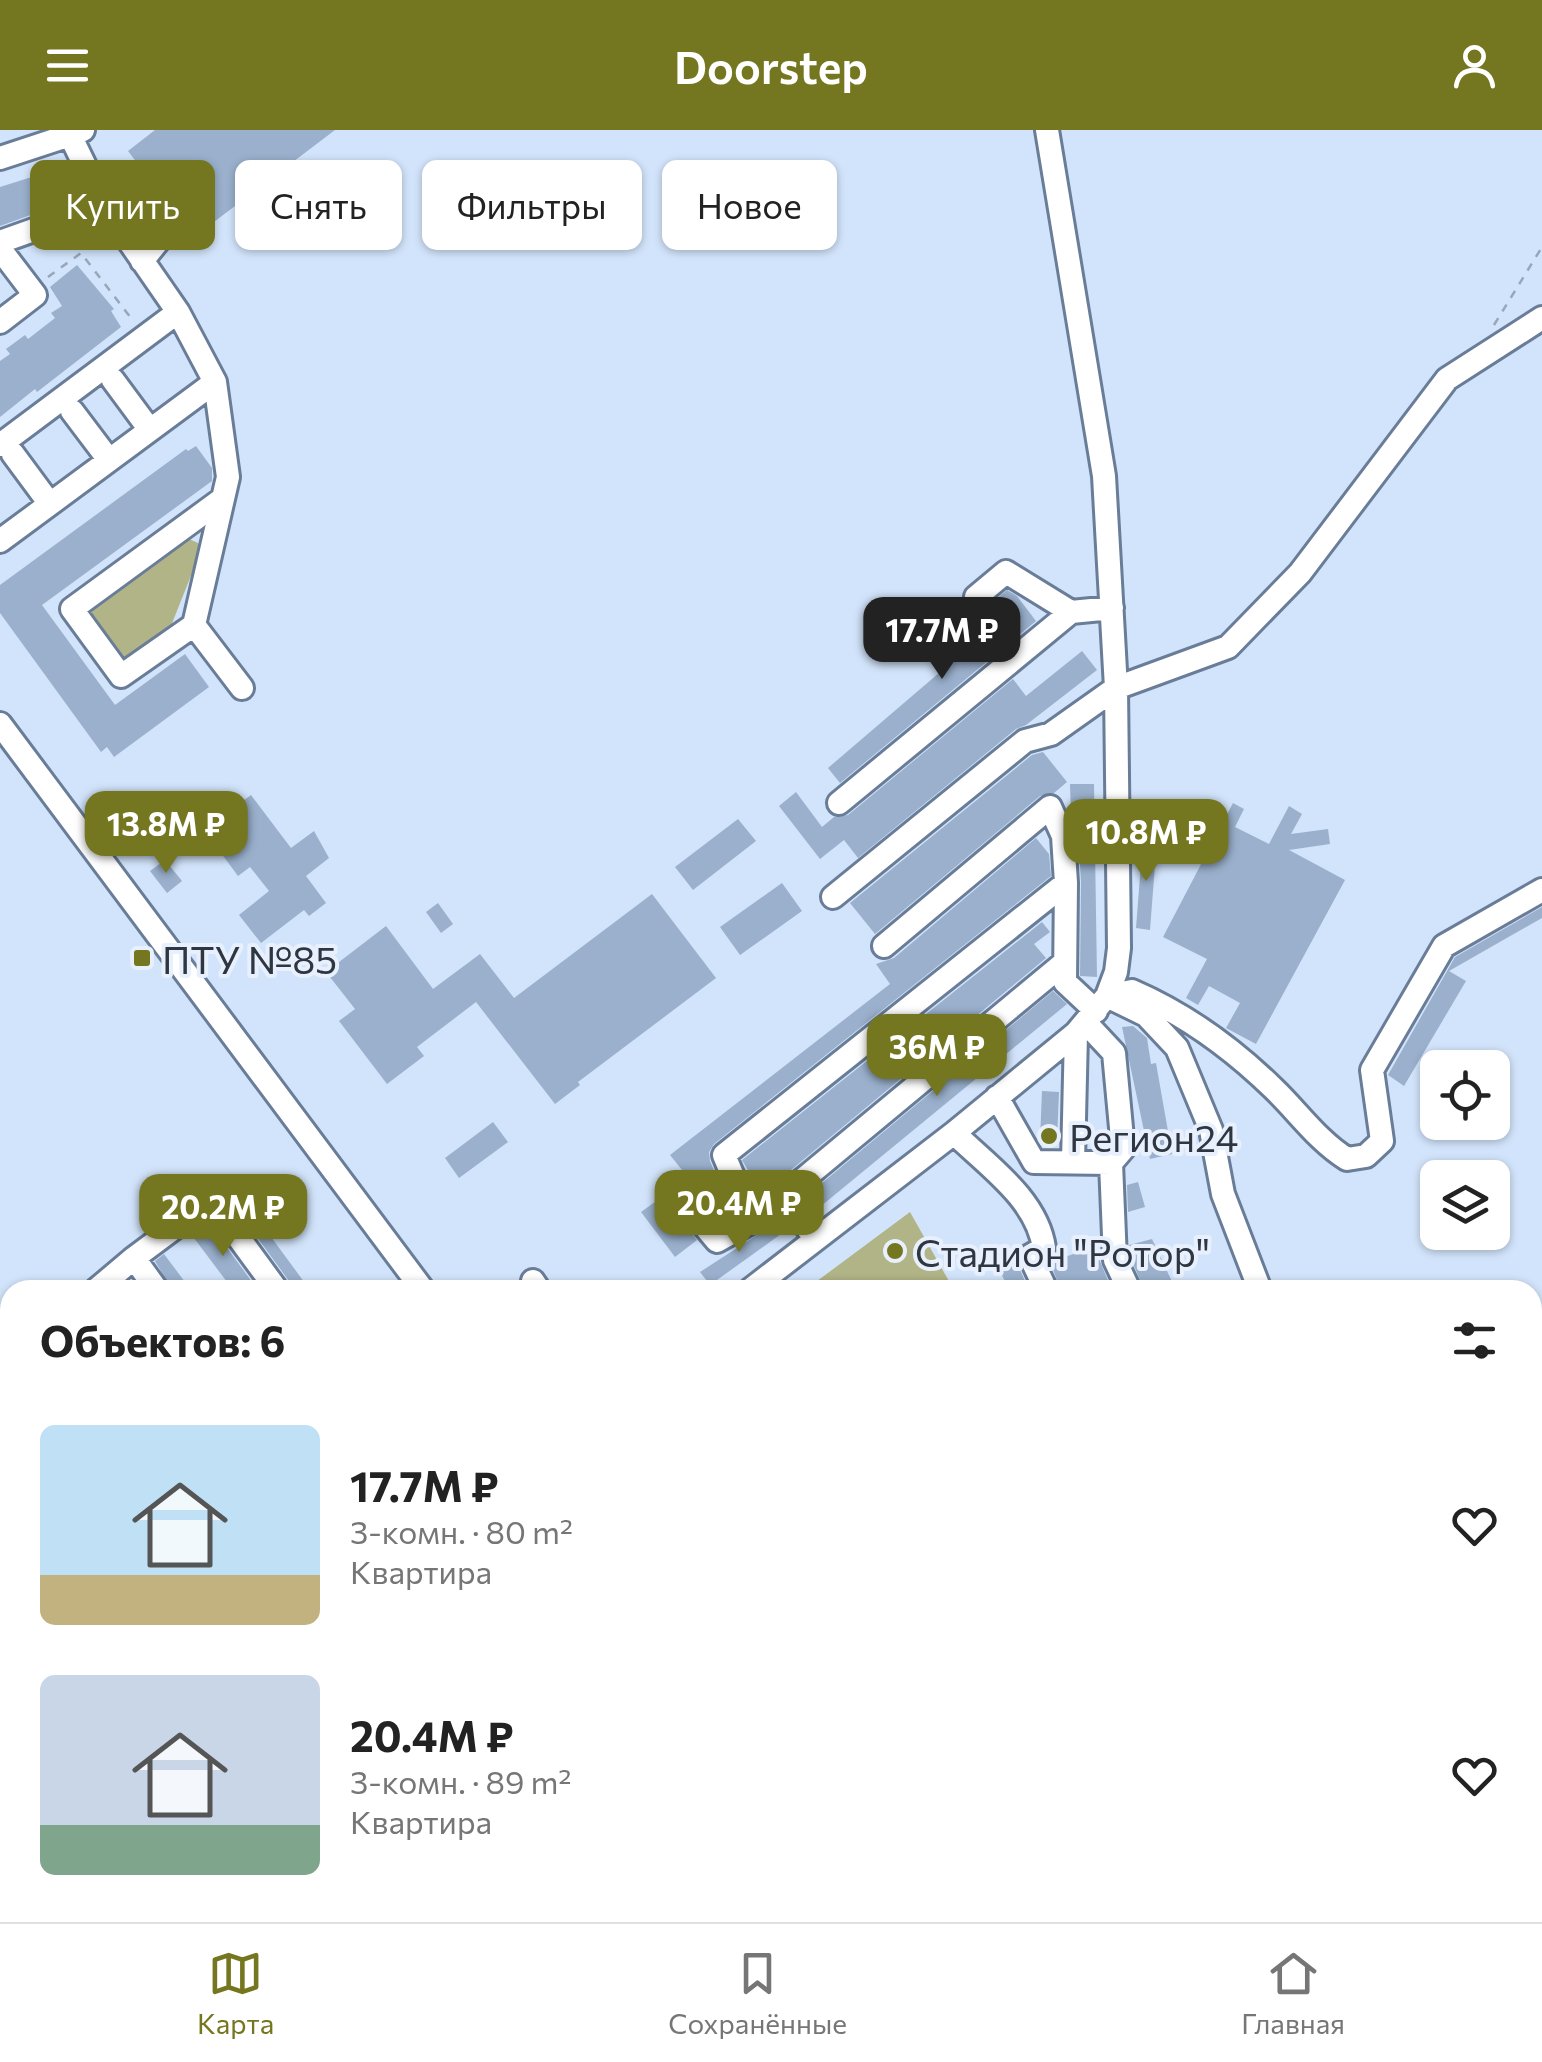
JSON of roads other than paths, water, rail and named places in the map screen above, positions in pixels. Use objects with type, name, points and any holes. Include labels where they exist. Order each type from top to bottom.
[{"type":"street","points":[[1047,130],[1104,476],[1116,688],[1116,972],[1091,1016],[1073,1162]]},
{"type":"street","points":[[0,158],[77,132],[87,160]]},
{"type":"street","points":[[0,322],[35,295],[0,245],[30,234]]},
{"type":"street","points":[[134,250],[178,312],[215,382],[228,477],[194,626],[121,676],[72,609],[221,500]]},
{"type":"street","points":[[142,261],[151,250]]},
{"type":"street","points":[[50,504],[7,450],[178,312]]},
{"type":"street","points":[[833,897],[1025,741],[1051,734],[1116,688],[1228,646],[1300,574],[1447,379],[1542,318]]},
{"type":"street","points":[[113,380],[150,430]]},
{"type":"street","points":[[0,541],[215,382]]},
{"type":"street","points":[[72,411],[109,460]]},
{"type":"street","points":[[976,596],[1006,572],[1071,612]]},
{"type":"street","points":[[839,803],[1071,612],[1112,608]]},
{"type":"street","points":[[194,626],[242,688]]},
{"type":"street","points":[[0,724],[416,1280]]},
{"type":"street","points":[[884,946],[1050,807],[1063,836],[1064,982],[1114,1053],[1123,1149],[1111,1163],[1115,1260],[1124,1280]]},
{"type":"street","points":[[760,1217],[734,1179],[724,1155],[1066,883]]},
{"type":"street","points":[[762,1280],[998,1097],[1091,1016],[1132,990],[1217,1038],[1272,1087],[1330,1148],[1347,1159],[1366,1156],[1382,1141],[1372,1070],[1444,946],[1542,890]]},
{"type":"street","points":[[680,1197],[717,1241],[760,1217],[1064,963]]},
{"type":"street","points":[[1091,1016],[1146,1015],[1176,1048],[1210,1130],[1223,1194],[1256,1280]]},
{"type":"street","points":[[998,1097],[1034,1162],[1111,1163]]},
{"type":"street","points":[[954,1132],[1026,1203],[1041,1228],[1044,1248],[1030,1256],[1041,1280]]},
{"type":"street","points":[[783,1196],[815,1238]]},
{"type":"street","points":[[108,1280],[197,1211],[219,1211],[270,1280]]},
{"type":"street","points":[[134,1258],[150,1280]]},
{"type":"place","name":"ПТУ №85","points":[[142,958]]},
{"type":"place","name":"Регион24","points":[[1049,1136]]},
{"type":"place","name":"Стадион \"Ротор\"","points":[[895,1251]]}]
